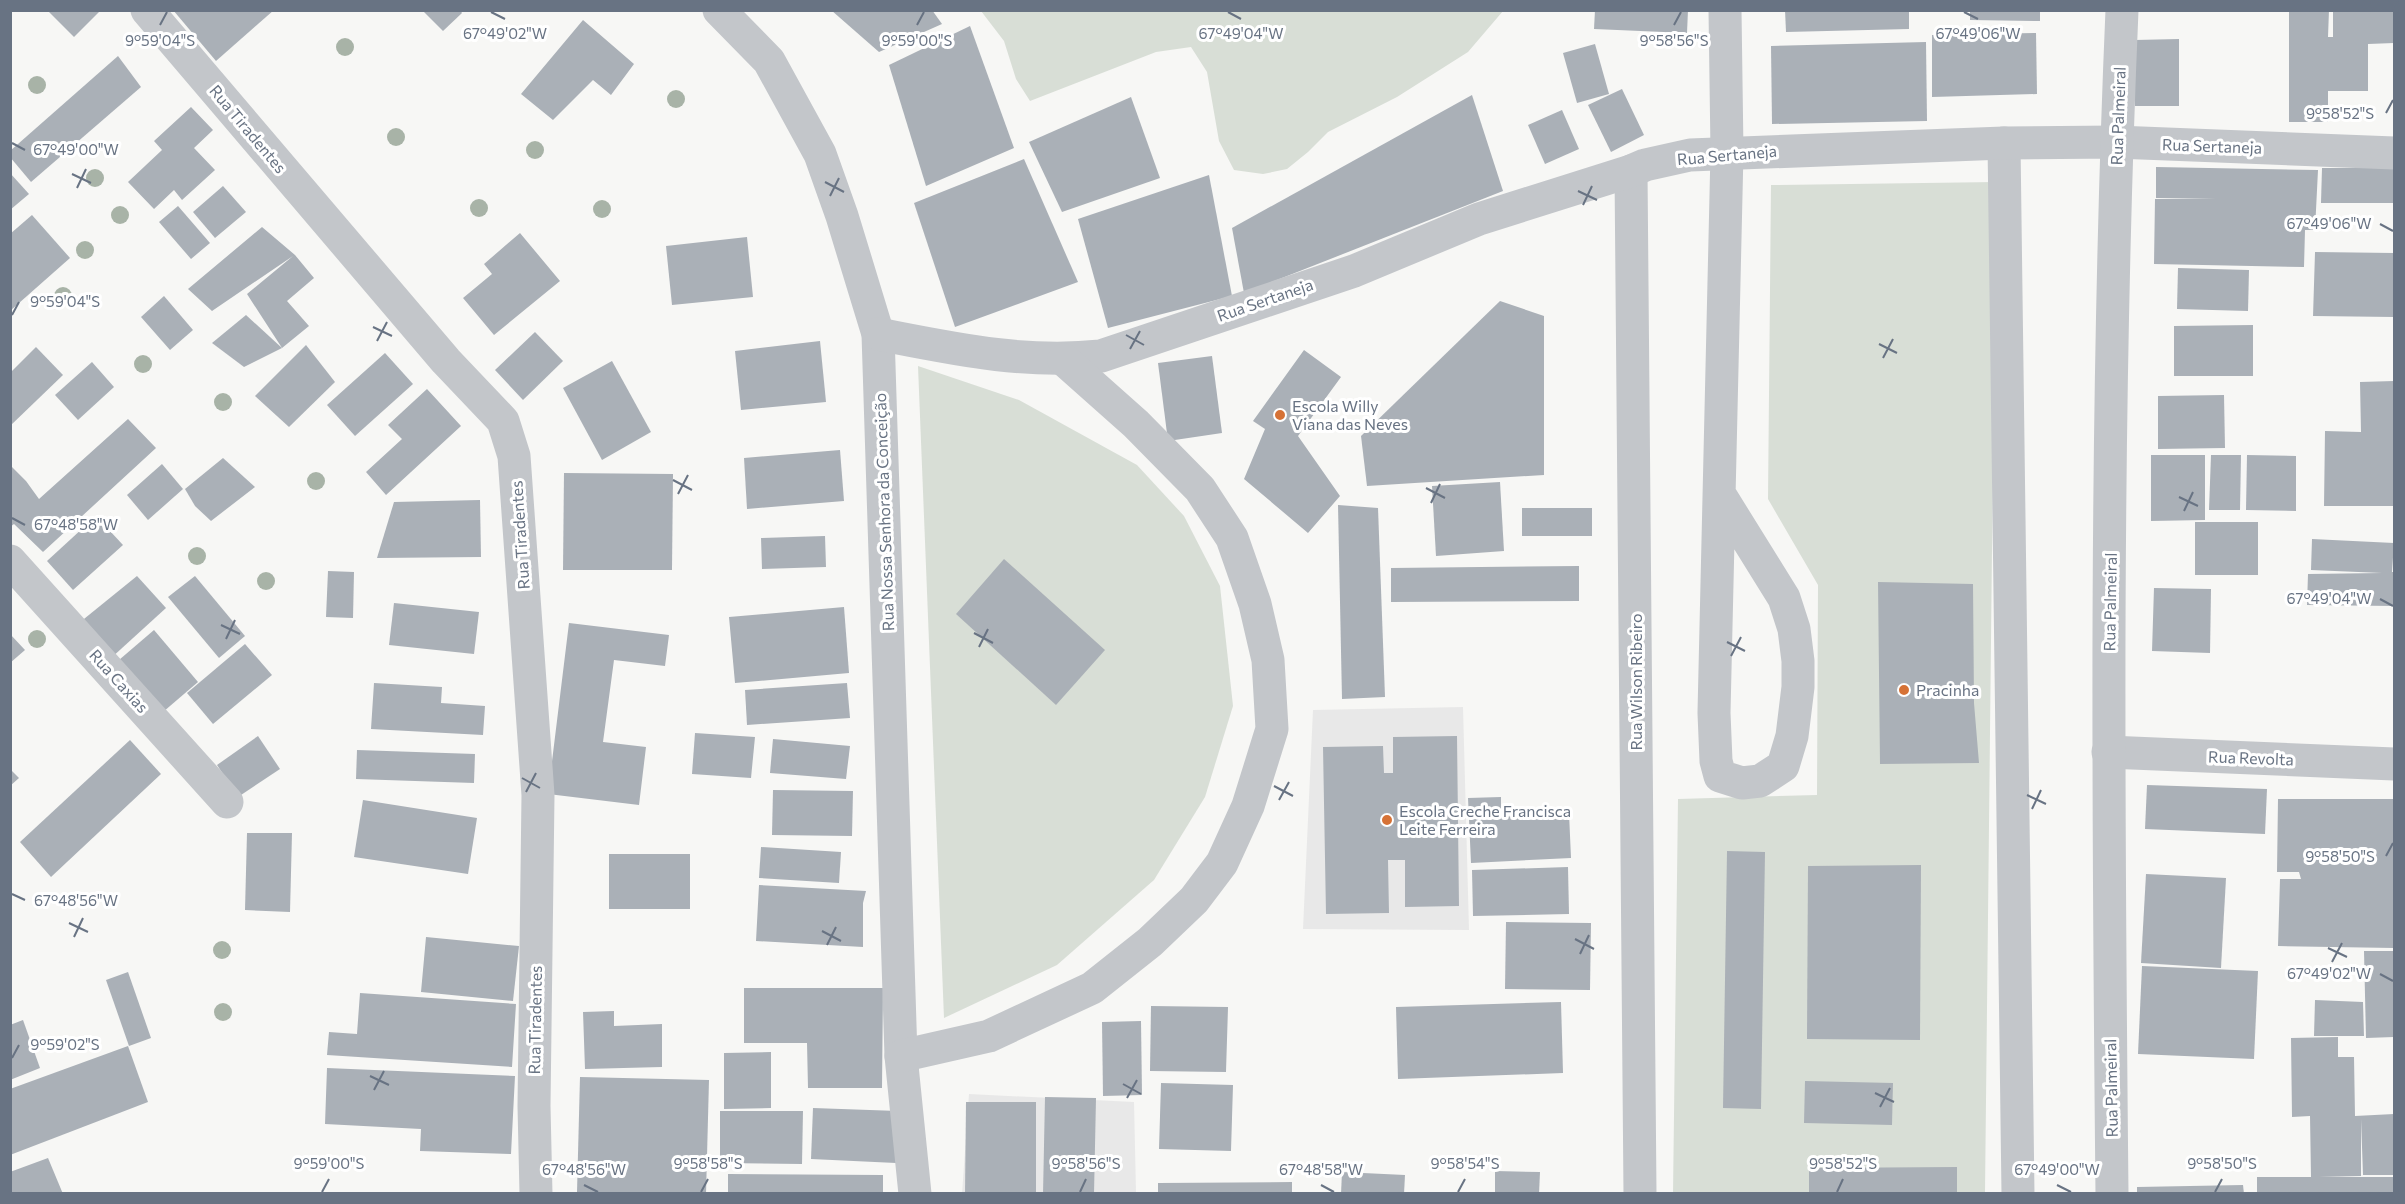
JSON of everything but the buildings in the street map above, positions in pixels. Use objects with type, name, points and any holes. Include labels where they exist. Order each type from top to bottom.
[{"type":"street","name":"Rua Tiradentes","points":[[147,10],[446,361],[503,421],[514,456],[538,795],[534,1106],[536,1194]]},
{"type":"street","name":"Rua Nossa Senhora da Conceição","points":[[719,10],[769,61],[820,154],[842,216],[878,334],[901,1056],[915,1194]]},
{"type":"street","points":[[1720,495],[1784,598],[1794,629],[1798,660],[1796,710],[1783,766],[1760,781],[1742,783],[1720,776],[1716,761],[1714,713],[1727,152],[1725,10]]},
{"type":"street","name":"Rua Palmeiral","points":[[2112,1194],[2108,752],[2116,142],[2122,10]]},
{"type":"street","name":"Rua Sertaneja","points":[[878,334],[992,356],[1064,360],[1101,356],[1354,271],[1479,219],[1645,165],[1690,155],[2004,143],[2116,142],[2394,153]]},
{"type":"street","points":[[2004,143],[2018,1194]]},
{"type":"street","name":"Rua Wilson Ribeiro","points":[[1631,171],[1640,1194]]},
{"type":"street","points":[[901,1056],[989,1036],[1092,988],[1150,942],[1194,900],[1222,862],[1248,806],[1272,729],[1268,660],[1255,604],[1232,538],[1200,489],[1136,424],[1064,360]]},
{"type":"street","name":"Rua Caxias","points":[[10,561],[227,802]]},
{"type":"street","name":"Rua Revolta","points":[[2108,752],[2394,764]]},
{"type":"shaded area","points":[[981,11],[1503,11],[1468,52],[1397,97],[1328,132],[1287,169],[1263,174],[1234,170],[1219,141],[1207,72],[1191,47],[1156,52],[1030,101],[1016,79],[1004,41]]},
{"type":"shaded area","name":"Pracinha","points":[[1996,182],[1985,1193],[1673,1194],[1678,799],[1817,795],[1818,585],[1768,499],[1771,185]]},
{"type":"shaded area","points":[[918,366],[1019,400],[1137,465],[1184,516],[1220,586],[1233,706],[1205,797],[1154,880],[1057,965],[944,1018]]},
{"type":"shaded area","name":"Escola Creche Francisca Leite Ferreira","points":[[1463,707],[1469,930],[1303,929],[1313,710]]},
{"type":"shaded area","points":[[969,1094],[1134,1102],[1136,1193],[962,1194]]},
{"type":"place","name":"Escola Willy Viana das Neves","points":[[1280,415]]},
{"type":"place","name":"Pracinha","points":[[1904,690]]},
{"type":"place","name":"Escola Creche Francisca Leite Ferreira","points":[[1387,820]]}]
